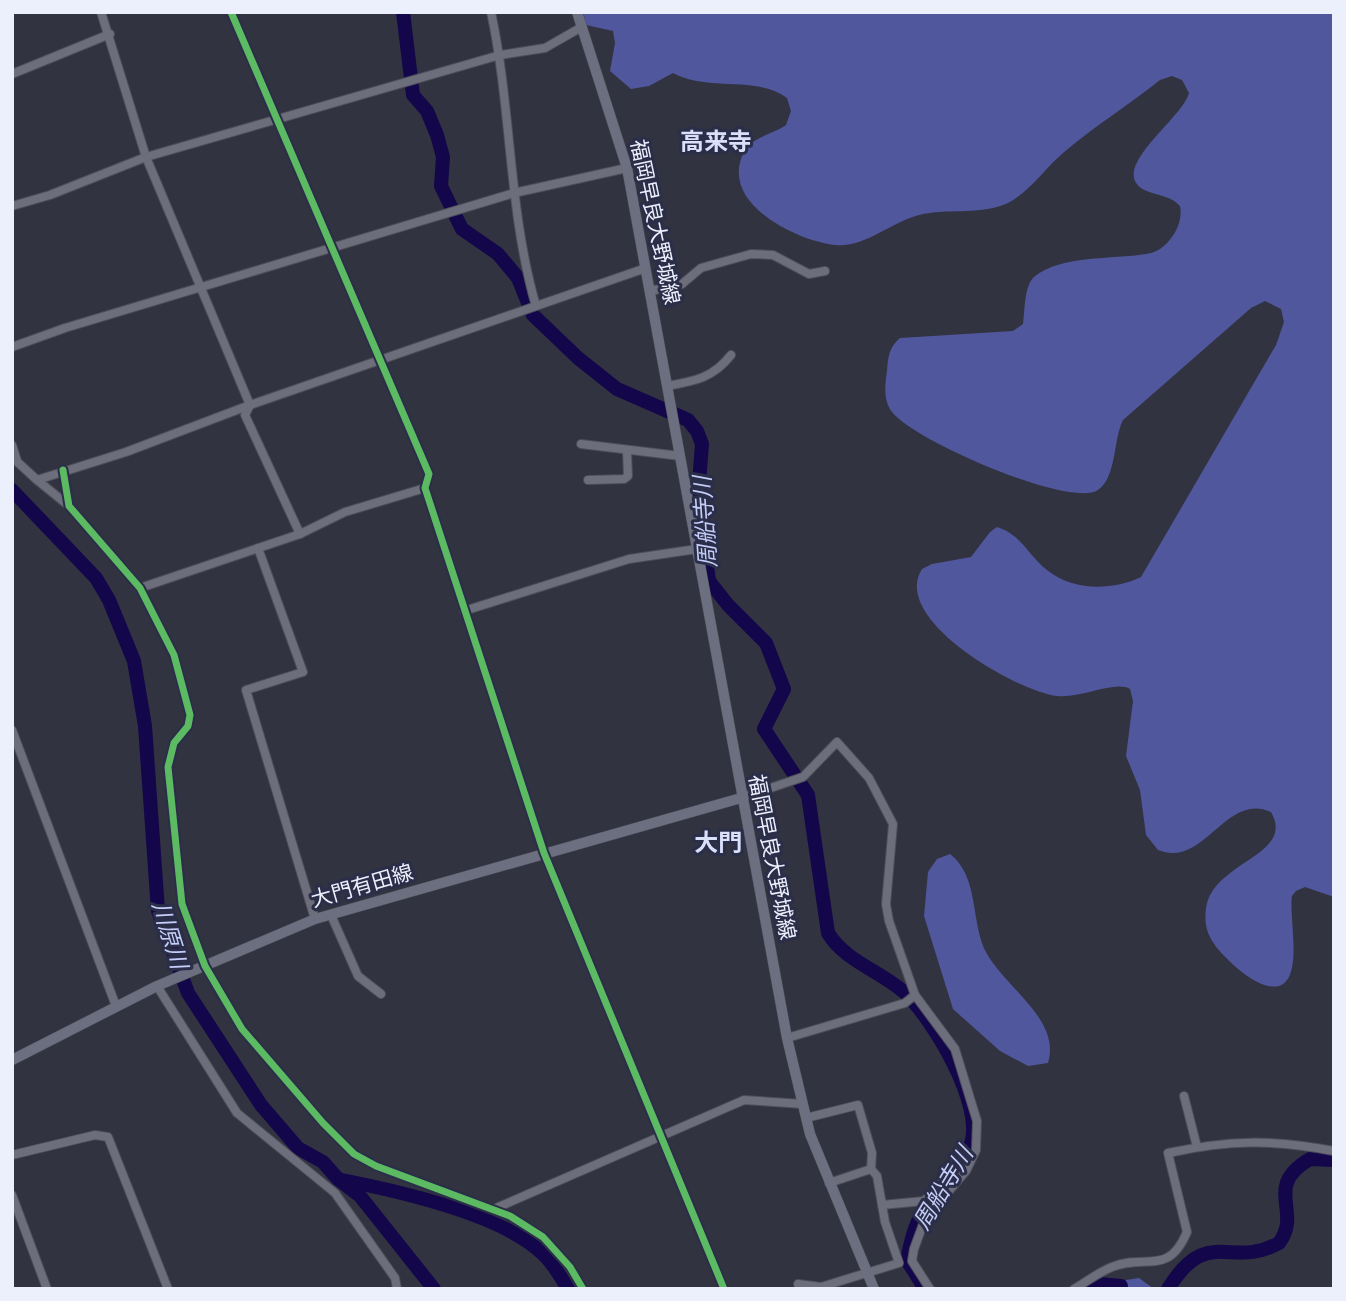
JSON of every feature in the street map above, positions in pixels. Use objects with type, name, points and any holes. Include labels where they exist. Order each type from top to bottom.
[{"type":"main road","name":"福岡早良大野城線","points":[[577,12],[627,168],[787,1038],[806,1118],[829,1183],[874,1289]]},
{"type":"main road","name":"大門有田線","points":[[12,1060],[157,986],[316,919],[741,798]]},
{"type":"street","points":[[101,12],[146,157],[250,405],[245,415],[300,534]]},
{"type":"street","points":[[231,12],[382,359],[429,474],[425,488],[544,853],[724,1289]]},
{"type":"street","points":[[491,12],[500,55],[513,193],[523,265],[536,306]]},
{"type":"street","points":[[12,206],[35,197],[50,195],[146,157],[277,118],[500,55],[545,48],[580,28]]},
{"type":"street","points":[[12,74],[110,34]]},
{"type":"street","points":[[12,347],[513,193],[627,168]]},
{"type":"street","points":[[650,291],[682,284],[701,268],[751,254],[773,255],[809,274],[825,271]]},
{"type":"street","points":[[37,480],[127,452],[250,405],[646,268]]},
{"type":"street","points":[[667,386],[704,379],[719,371],[731,355]]},
{"type":"street","points":[[581,444],[680,456]]},
{"type":"street","points":[[12,445],[15,459],[69,506],[140,589],[174,655],[190,715],[188,726],[174,743],[168,767],[182,904],[200,968],[242,1029],[323,1123],[354,1154],[376,1166],[494,1209],[543,1237],[570,1267],[583,1289]]},
{"type":"street","points":[[588,480],[624,480],[628,476],[627,451]]},
{"type":"street","points":[[63,470],[69,506]]},
{"type":"street","points":[[140,589],[300,534],[345,512],[425,488]]},
{"type":"street","points":[[258,548],[303,672],[246,690],[316,919]]},
{"type":"street","points":[[464,611],[629,559],[697,550]]},
{"type":"street","points":[[12,730],[116,1006]]},
{"type":"street","points":[[741,798],[803,778],[836,743],[869,778],[893,824],[886,904],[889,921],[915,995],[955,1049],[978,1121],[976,1150],[966,1171],[929,1205],[882,1205]]},
{"type":"street","points":[[331,915],[358,976],[381,995]]},
{"type":"street","points":[[157,986],[237,1113],[335,1193],[395,1278],[397,1289]]},
{"type":"street","points":[[787,1038],[905,1003],[915,995]]},
{"type":"street","points":[[1184,1096],[1197,1147]]},
{"type":"street","points":[[494,1209],[744,1100],[803,1104]]},
{"type":"street","points":[[798,1284],[821,1287],[899,1263],[882,1205],[877,1176],[872,1169],[872,1153],[858,1105],[806,1118]]},
{"type":"street","points":[[12,1155],[95,1135],[108,1137],[168,1289]]},
{"type":"street","points":[[1074,1289],[1114,1266],[1162,1261],[1172,1257],[1186,1233],[1168,1153],[1256,1141],[1334,1151]]},
{"type":"street","points":[[930,1289],[912,1261],[929,1205],[957,1159]]},
{"type":"street","points":[[829,1183],[872,1169]]},
{"type":"street","points":[[12,1195],[47,1289]]},
{"type":"shaded area","points":[[583,12],[1334,12],[1334,897],[1305,887],[1292,896],[1294,953],[1288,979],[1280,985],[1261,984],[1233,965],[1214,943],[1205,920],[1212,892],[1223,879],[1272,839],[1276,827],[1271,812],[1255,808],[1241,812],[1189,849],[1174,853],[1158,850],[1146,835],[1140,790],[1126,756],[1133,701],[1130,689],[1116,687],[1057,696],[1014,681],[988,667],[940,630],[924,609],[917,589],[922,569],[932,564],[971,557],[997,527],[1019,540],[1047,570],[1069,582],[1093,587],[1118,585],[1141,577],[1276,345],[1284,322],[1281,309],[1265,301],[1251,308],[1123,420],[1109,476],[1098,490],[1082,493],[1057,490],[992,469],[929,439],[906,424],[892,412],[886,397],[889,357],[893,345],[900,338],[1013,331],[1023,324],[1031,281],[1045,270],[1074,261],[1151,253],[1169,241],[1180,220],[1180,206],[1171,199],[1141,188],[1134,179],[1135,168],[1141,155],[1184,104],[1189,93],[1182,80],[1172,76],[1160,80],[1075,143],[1012,201],[982,210],[919,215],[857,243],[835,245],[801,236],[783,227],[752,203],[742,188],[739,172],[746,148],[786,125],[791,111],[787,98],[761,87],[701,82],[673,73],[649,86],[631,89],[610,71],[615,43],[613,31],[586,25]]},
{"type":"shaded area","points":[[950,854],[966,875],[978,929],[987,954],[1040,1019],[1047,1033],[1050,1047],[1048,1063],[1028,1066],[1000,1051],[953,1009],[924,916],[928,872],[937,859]]},
{"type":"shaded area","points":[[1139,1278],[1154,1289],[1125,1289],[1126,1280]]},
{"type":"waterway","name":"周船寺川","points":[[403,12],[413,95],[427,111],[437,135],[443,157],[441,186],[462,229],[498,254],[518,278],[533,315],[578,358],[617,389],[688,420],[697,431],[702,444],[698,496],[709,581],[728,605],[766,643],[784,689],[764,729],[808,795],[828,933],[844,951],[895,985],[916,1005],[953,1063],[970,1107],[973,1127],[967,1154],[922,1214],[911,1242],[907,1260],[925,1289]]},
{"type":"waterway","name":"川原川","points":[[12,490],[96,578],[109,600],[134,661],[145,726],[158,911],[188,993],[261,1105],[298,1148],[323,1162],[338,1179],[360,1196],[434,1289]]},
{"type":"waterway","name":"周船寺川","points":[[1168,1289],[1182,1269],[1195,1258],[1208,1253],[1262,1250],[1279,1243],[1287,1220],[1285,1189],[1288,1179],[1310,1159],[1334,1160]]},
{"type":"waterway","points":[[342,1180],[448,1206],[502,1227],[543,1254],[568,1289]]},
{"type":"waterway","name":"周船寺川","points":[[1086,1289],[1099,1284],[1121,1286],[1121,1289]]},
{"type":"cycle path","points":[[231,12],[429,474],[425,488],[544,853],[724,1289]]},
{"type":"cycle path","points":[[63,470],[69,506],[140,588],[174,655],[190,715],[188,726],[174,743],[168,767],[182,904],[205,966],[242,1029],[323,1123],[354,1154],[376,1166],[510,1216],[543,1237],[570,1267],[583,1289]]},
{"type":"district","name":"高来寺","points":[[716,142]]},
{"type":"district","name":"大門","points":[[718,843]]}]
